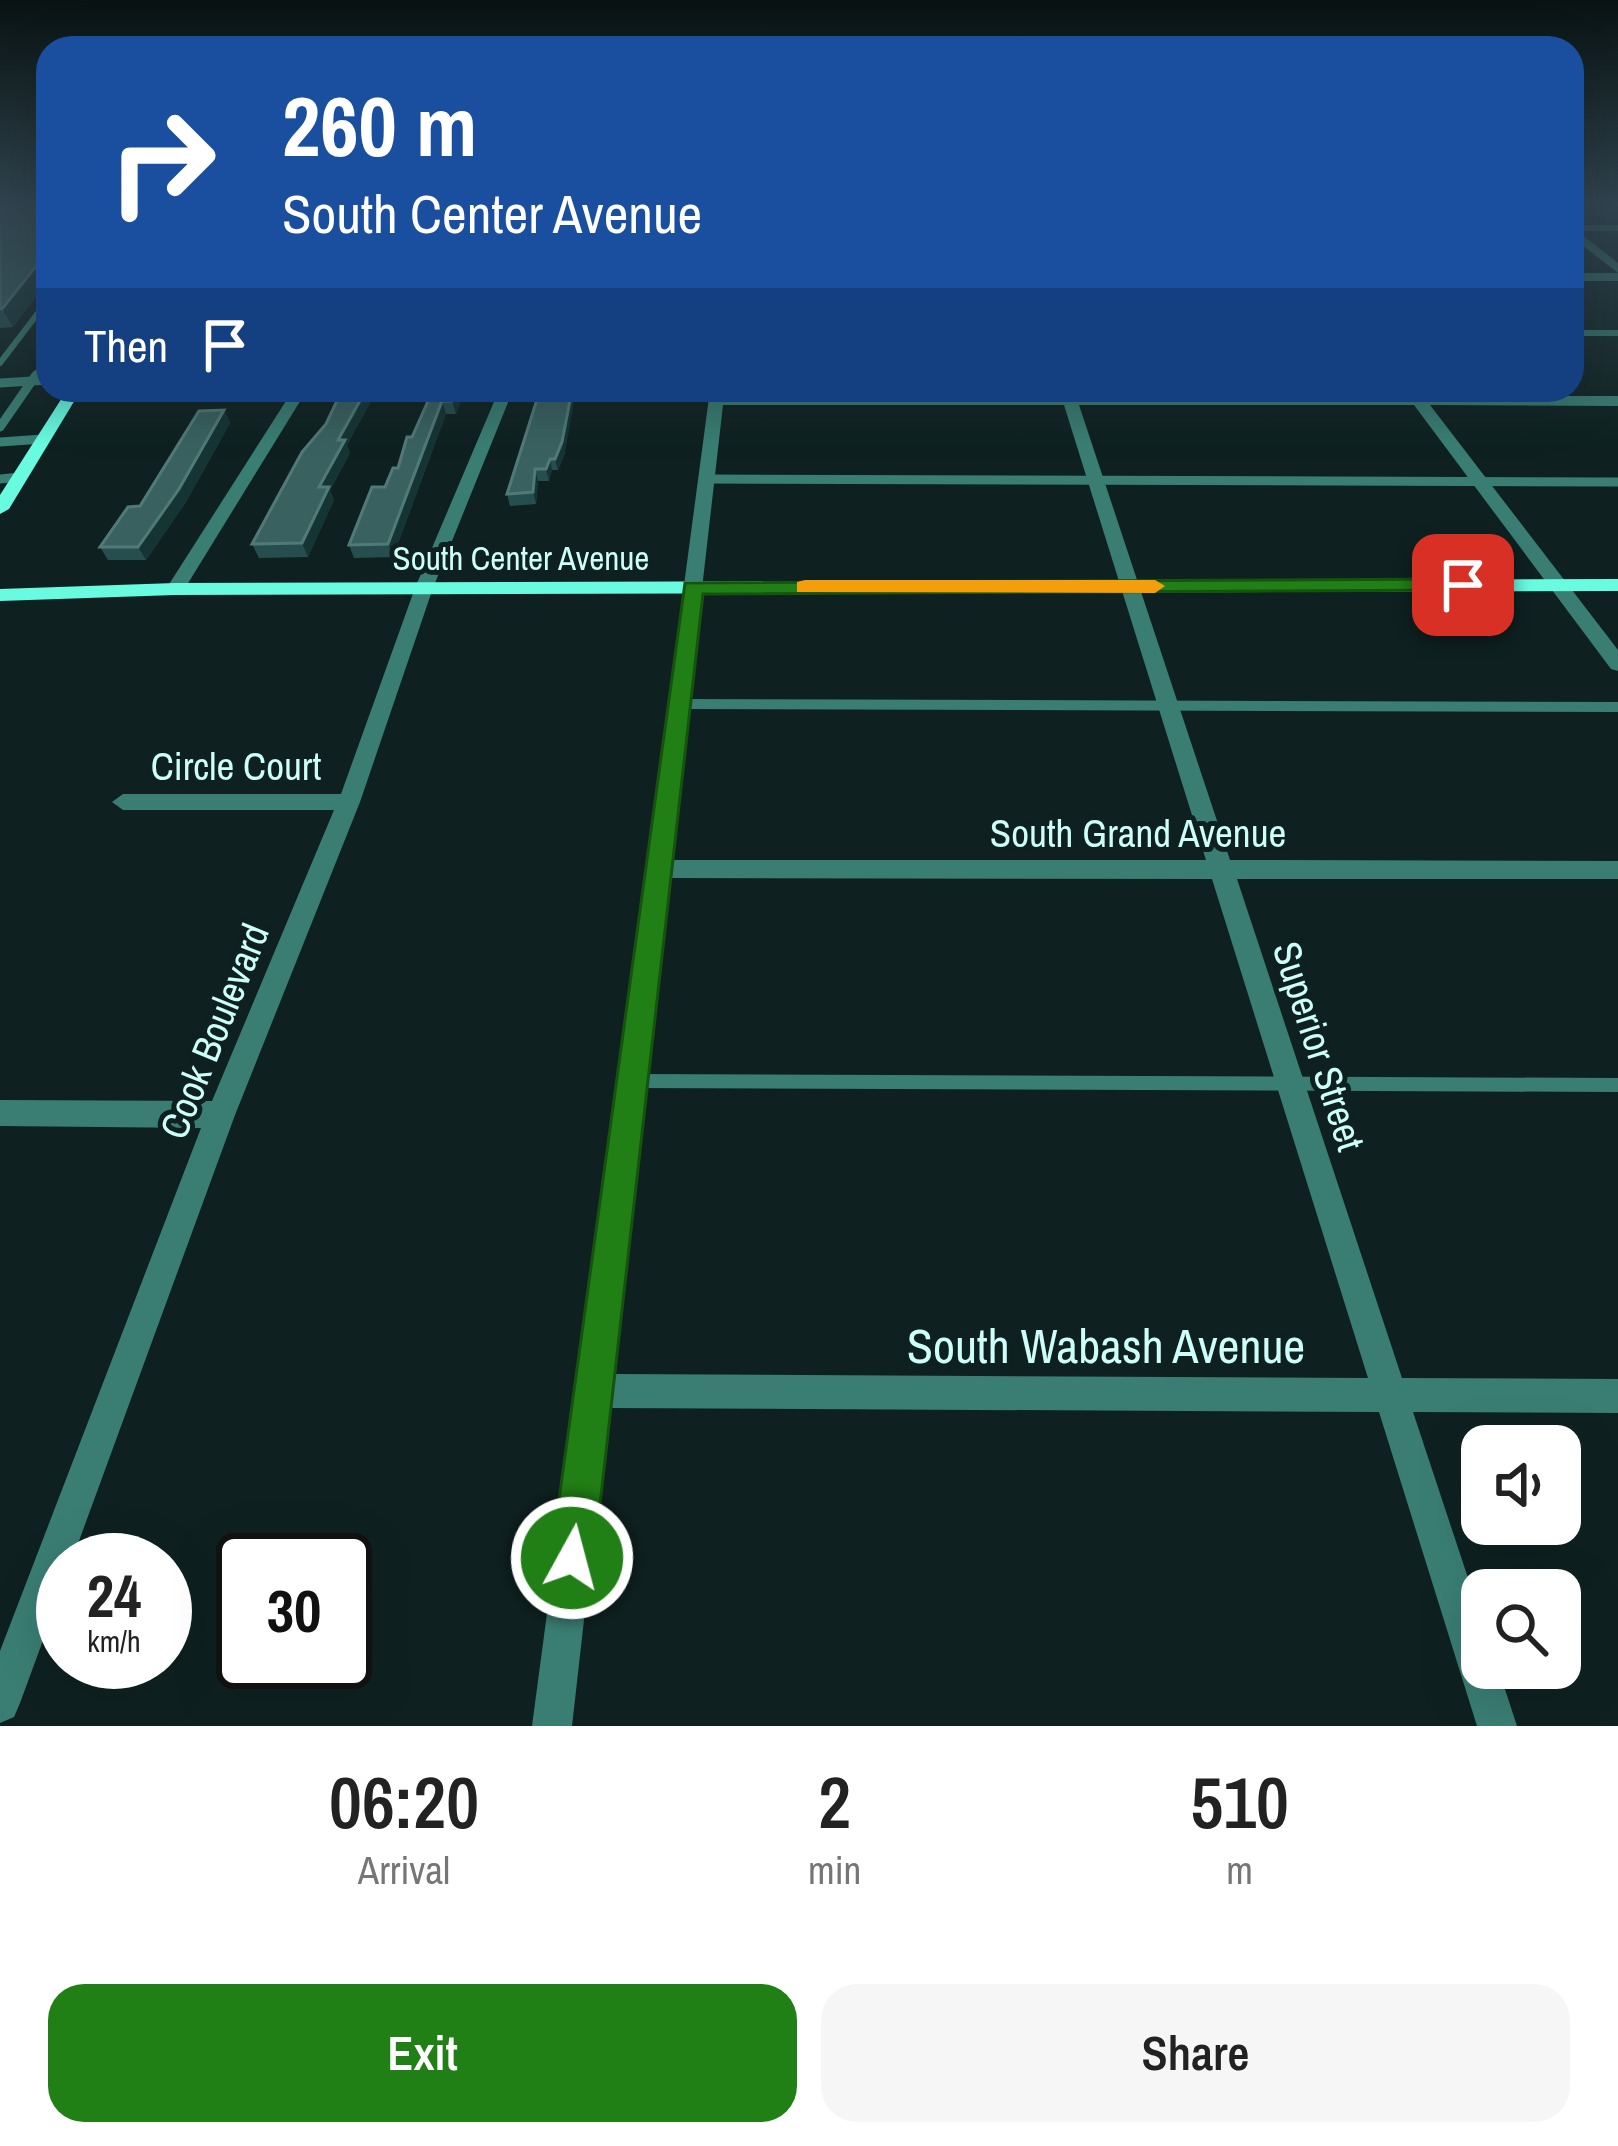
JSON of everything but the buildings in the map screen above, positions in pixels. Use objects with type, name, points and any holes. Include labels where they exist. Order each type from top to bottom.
[{"type":"street","points":[[1584,400],[1618,401]]},
{"type":"street","points":[[0,508],[66,402]]},
{"type":"street","points":[[175,589],[292,402]]},
{"type":"street","name":"Cook Boulevard","points":[[0,1703],[221,1115],[349,802],[424,588],[501,402]]},
{"type":"street","points":[[551,1726],[716,402]]},
{"type":"street","name":"Superior Street","points":[[1070,402],[1496,1726]]},
{"type":"street","points":[[1419,402],[1618,664]]},
{"type":"street","name":"South Center Avenue","points":[[0,595],[175,589],[1618,585]]},
{"type":"street","name":"Circle Court","points":[[123,802],[349,802]]},
{"type":"street","name":"South Grand Avenue","points":[[658,868],[1618,870]]},
{"type":"street","points":[[0,1113],[221,1115]]},
{"type":"street","name":"South Wabash Avenue","points":[[593,1391],[1618,1396]]},
{"type":"lane","points":[[0,362],[36,316]]},
{"type":"lane","points":[[1584,333],[1618,333]]},
{"type":"lane","points":[[0,427],[36,375]]},
{"type":"lane","points":[[0,383],[36,381]]},
{"type":"lane","points":[[0,442],[43,439]]},
{"type":"lane","points":[[0,479],[20,477]]},
{"type":"lane","points":[[706,479],[1618,482]]},
{"type":"lane","points":[[679,704],[1618,707]]},
{"type":"lane","points":[[632,1081],[1618,1085]]},
{"type":"slow traffic","points":[[805,587],[1155,586]]},
{"type":"route","points":[[572,1558],[693,587],[1463,585]]}]
